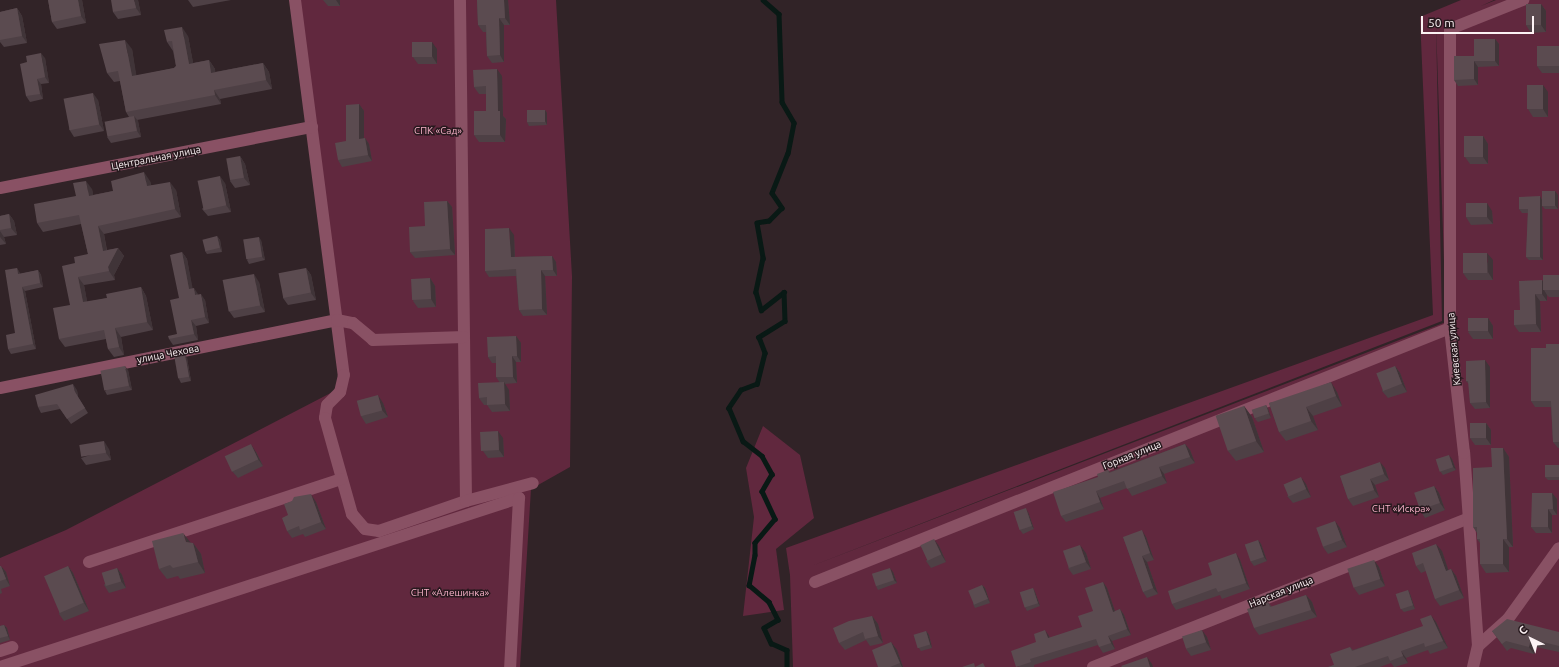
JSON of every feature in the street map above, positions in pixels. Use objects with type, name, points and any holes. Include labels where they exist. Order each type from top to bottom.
[{"type":"street","points":[[295,0],[344,375],[340,392],[327,405],[325,418],[352,514],[365,529],[379,531],[466,501],[533,483]]},
{"type":"street","points":[[460,0],[466,501]]},
{"type":"street","name":"Киевская улица","points":[[1473,667],[1478,646],[1469,518],[1450,328],[1450,29],[1523,0]]},
{"type":"street","name":"Центральная улица","points":[[0,188],[312,127]]},
{"type":"street","points":[[337,320],[353,323],[373,340],[464,337]]},
{"type":"street","name":"улица Чехова","points":[[0,388],[337,320]]},
{"type":"street","name":"Горная улица","points":[[815,582],[1450,328]]},
{"type":"street","points":[[89,562],[342,479]]},
{"type":"street","points":[[0,667],[519,498],[510,667]]},
{"type":"street","name":"Нарская улица","points":[[1093,667],[1469,518]]},
{"type":"street","points":[[1478,646],[1508,619],[1559,548]]},
{"type":"street","points":[[0,651],[12,647]]},
{"type":"green space","name":"СПК «Сад»","points":[[291,0],[556,0],[572,276],[570,467],[531,489],[520,667],[0,667],[0,558],[66,530],[348,384]]},
{"type":"green space","name":"СНТ «Искра»","points":[[1461,0],[1494,0],[1481,6],[1496,0],[1559,0],[1559,667],[793,667],[790,575],[786,548],[1433,315],[1420,17]],"holes":[[[1436,23],[1446,322],[809,567],[1442,321]]]},
{"type":"green space","points":[[763,426],[800,455],[814,518],[776,549],[784,610],[743,616],[754,517],[746,468]]},
{"type":"building","points":[[48,0],[78,0],[81,16],[52,22]]},
{"type":"building","points":[[111,0],[134,0],[136,8],[113,12]]},
{"type":"building","points":[[477,0],[504,0],[505,18],[499,18],[500,55],[487,56],[486,25],[478,25]]},
{"type":"building","points":[[1526,4],[1541,4],[1541,25],[1526,25]]},
{"type":"building","points":[[17,8],[22,36],[0,40],[0,12]]},
{"type":"building","points":[[182,27],[189,64],[209,60],[211,73],[263,63],[266,80],[214,90],[215,95],[126,112],[118,71],[107,73],[99,44],[125,40],[132,76],[174,68],[176,66],[172,41],[167,42],[164,30]]},
{"type":"building","points":[[1474,39],[1495,39],[1495,61],[1474,61],[1474,79],[1454,80],[1454,56],[1474,56]]},
{"type":"building","points":[[412,42],[432,42],[432,57],[412,57]]},
{"type":"building","points":[[1537,46],[1559,46],[1559,66],[1537,66]]},
{"type":"building","points":[[41,53],[45,77],[37,79],[40,94],[26,96],[20,64],[27,62],[26,56]]},
{"type":"building","points":[[497,69],[500,135],[474,135],[474,111],[486,111],[486,86],[474,87],[473,70]]},
{"type":"building","points":[[1527,85],[1543,85],[1543,109],[1527,109]]},
{"type":"building","points":[[93,93],[99,124],[70,130],[64,99]]},
{"type":"building","points":[[359,104],[359,139],[365,138],[368,155],[338,160],[335,143],[346,141],[346,105]]},
{"type":"building","points":[[527,110],[545,110],[545,122],[527,122]]},
{"type":"building","points":[[134,116],[137,131],[107,136],[105,122]]},
{"type":"building","points":[[1464,136],[1483,136],[1483,157],[1464,157]]},
{"type":"building","points":[[240,156],[244,178],[230,180],[226,158]]},
{"type":"building","points":[[144,172],[147,186],[170,182],[175,209],[98,226],[103,251],[118,248],[108,267],[109,271],[78,277],[83,302],[107,298],[106,294],[141,287],[147,322],[115,328],[119,347],[108,349],[104,330],[59,339],[53,308],[70,305],[62,266],[75,263],[74,257],[88,254],[79,215],[37,223],[34,204],[76,196],[73,183],[86,181],[89,196],[113,191],[111,181]]},
{"type":"building","points":[[220,176],[226,205],[204,210],[198,181]]},
{"type":"building","points":[[1542,191],[1555,191],[1555,206],[1542,206]]},
{"type":"building","points":[[1540,196],[1540,257],[1526,257],[1528,209],[1519,209],[1519,197]]},
{"type":"building","points":[[447,201],[450,249],[410,252],[409,227],[425,226],[424,202]]},
{"type":"building","points":[[1466,203],[1487,203],[1487,217],[1466,217]]},
{"type":"building","points":[[9,214],[11,228],[0,230],[0,216]]},
{"type":"building","points":[[509,228],[511,257],[552,256],[553,270],[541,270],[542,309],[519,310],[516,269],[485,271],[485,229]]},
{"type":"building","points":[[217,236],[220,248],[205,251],[202,240]]},
{"type":"building","points":[[259,237],[262,257],[246,259],[243,240]]},
{"type":"building","points":[[182,252],[189,289],[194,288],[195,295],[201,294],[205,317],[191,320],[194,334],[169,339],[168,336],[177,334],[170,300],[179,298],[170,255]]},
{"type":"building","points":[[1463,253],[1487,253],[1487,273],[1463,273]]},
{"type":"building","points":[[17,268],[18,274],[38,270],[40,283],[22,287],[33,344],[8,349],[6,335],[15,333],[5,270]]},
{"type":"building","points":[[306,268],[311,293],[283,298],[279,273]]},
{"type":"building","points":[[254,274],[260,305],[229,312],[223,280]]},
{"type":"building","points":[[1543,275],[1559,275],[1559,290],[1543,290]]},
{"type":"building","points":[[430,278],[431,299],[412,300],[411,279]]},
{"type":"building","points":[[1542,280],[1542,294],[1535,294],[1536,324],[1514,325],[1514,310],[1520,310],[1519,281]]},
{"type":"building","points":[[1468,318],[1488,318],[1488,331],[1468,331]]},
{"type":"building","points":[[516,336],[517,356],[512,356],[513,377],[496,377],[496,356],[488,357],[487,337]]},
{"type":"building","points":[[1546,344],[1559,344],[1559,442],[1553,442],[1551,401],[1531,401],[1531,348],[1546,348]]},
{"type":"building","points":[[185,354],[189,377],[178,379],[174,356]]},
{"type":"building","points":[[1485,360],[1486,402],[1470,403],[1468,381],[1466,381],[1466,361]]},
{"type":"building","points":[[125,366],[129,386],[104,390],[100,371]]},
{"type":"building","points":[[1395,366],[1402,384],[1383,391],[1376,373]]},
{"type":"building","points":[[504,382],[505,404],[487,405],[487,397],[479,398],[478,383]]},
{"type":"building","points":[[1331,382],[1336,396],[1306,407],[1311,421],[1279,432],[1269,403]]},
{"type":"building","points":[[73,384],[75,392],[85,408],[67,419],[57,404],[38,407],[35,395]]},
{"type":"building","points":[[378,395],[382,410],[361,416],[357,401]]},
{"type":"building","points":[[1266,405],[1269,414],[1255,418],[1252,410]]},
{"type":"building","points":[[1244,406],[1256,441],[1228,451],[1216,416]]},
{"type":"building","points":[[1470,423],[1486,423],[1486,438],[1470,438]]},
{"type":"building","points":[[498,431],[499,450],[481,451],[480,432]]},
{"type":"building","points":[[104,441],[106,453],[81,457],[79,445]]},
{"type":"building","points":[[251,444],[258,459],[232,472],[225,456]]},
{"type":"building","points":[[1185,444],[1190,457],[1159,467],[1162,476],[1127,489],[1124,481],[1096,491],[1100,502],[1061,516],[1053,492],[1098,477],[1097,474],[1108,470],[1109,473]]},
{"type":"building","points":[[1491,448],[1503,448],[1507,539],[1503,539],[1503,564],[1480,564],[1480,539],[1477,539],[1477,527],[1473,527],[1473,468],[1492,467]]},
{"type":"building","points":[[1449,455],[1453,467],[1440,472],[1436,459]]},
{"type":"building","points":[[1380,462],[1384,474],[1370,479],[1374,490],[1348,499],[1340,476]]},
{"type":"building","points":[[1545,465],[1559,465],[1559,477],[1545,477]]},
{"type":"building","points":[[1301,477],[1306,489],[1289,496],[1284,484]]},
{"type":"building","points":[[1434,486],[1440,503],[1420,510],[1414,493]]},
{"type":"building","points":[[1532,493],[1552,493],[1553,509],[1548,509],[1548,527],[1531,527]]},
{"type":"building","points":[[311,494],[321,522],[300,530],[299,526],[287,531],[282,518],[288,515],[284,504],[292,501],[294,497]]},
{"type":"building","points":[[1026,508],[1032,526],[1020,530],[1014,512]]},
{"type":"building","points":[[1335,521],[1342,540],[1323,547],[1316,528]]},
{"type":"building","points":[[1142,530],[1150,553],[1142,556],[1153,588],[1143,592],[1123,537]]},
{"type":"building","points":[[183,533],[186,542],[193,543],[198,562],[173,568],[170,565],[159,569],[152,541]]},
{"type":"building","points":[[934,539],[941,554],[928,561],[920,545]]},
{"type":"building","points":[[1258,540],[1264,557],[1251,562],[1245,545]]},
{"type":"building","points":[[1436,544],[1446,571],[1451,569],[1459,590],[1435,599],[1423,563],[1416,566],[1412,553]]},
{"type":"building","points":[[1080,545],[1086,562],[1069,568],[1063,551]]},
{"type":"building","points":[[1236,553],[1246,583],[1218,592],[1216,588],[1172,604],[1168,591],[1212,575],[1208,563]]},
{"type":"building","points":[[1374,560],[1380,579],[1354,588],[1347,569]]},
{"type":"building","points":[[0,566],[6,579],[0,581]]},
{"type":"building","points":[[68,566],[84,603],[60,613],[44,576]]},
{"type":"building","points":[[117,568],[121,581],[106,586],[102,573]]},
{"type":"building","points":[[890,568],[894,580],[876,586],[872,574]]},
{"type":"building","points":[[1103,582],[1113,612],[1120,609],[1127,629],[1108,636],[1111,643],[1099,647],[1096,639],[1030,659],[1031,662],[1016,667],[1011,651],[1036,642],[1034,634],[1045,630],[1048,638],[1082,627],[1078,616],[1093,611],[1085,588]]},
{"type":"building","points":[[982,585],[988,599],[974,605],[968,591]]},
{"type":"building","points":[[1033,588],[1038,603],[1025,608],[1020,592]]},
{"type":"building","points":[[1408,590],[1413,605],[1401,609],[1396,594]]},
{"type":"building","points":[[1306,595],[1311,610],[1254,628],[1247,609],[1268,602],[1270,607]]},
{"type":"building","points":[[1431,615],[1443,641],[1425,647],[1424,643],[1401,651],[1403,656],[1390,661],[1388,656],[1355,667],[1328,667],[1334,665],[1330,654],[1350,647],[1352,651],[1423,626],[1420,619]]},
{"type":"building","points":[[872,616],[878,636],[865,639],[863,632],[839,643],[833,628],[849,621]]},
{"type":"building","points":[[1507,619],[1559,632],[1559,646],[1531,639],[1529,647],[1506,641],[1502,644],[1492,631]]},
{"type":"building","points":[[4,625],[8,636],[0,638],[0,626]]},
{"type":"building","points":[[1202,630],[1206,642],[1186,649],[1182,636]]},
{"type":"building","points":[[926,631],[930,644],[918,648],[914,635]]},
{"type":"building","points":[[891,642],[900,663],[890,667],[878,667],[872,650]]},
{"type":"building","points":[[1147,657],[1150,667],[1121,666]]},
{"type":"building","points":[[974,663],[975,667],[962,667]]},
{"type":"building","points":[[983,663],[985,667],[975,667]]},
{"type":"waterway","points":[[763,0],[779,14],[782,102],[794,123],[788,153],[772,193],[782,208],[769,221],[757,223],[763,258],[756,292],[761,310],[784,292],[785,321],[759,337],[765,353],[757,384],[741,390],[729,408],[743,441],[762,456],[772,474],[762,491],[775,519],[755,543],[755,555],[749,585],[769,602],[778,620],[764,628],[771,643],[787,650],[787,667]]},
{"type":"park label","name":"СНТ «Алешинка»","points":[[450,593]]}]
